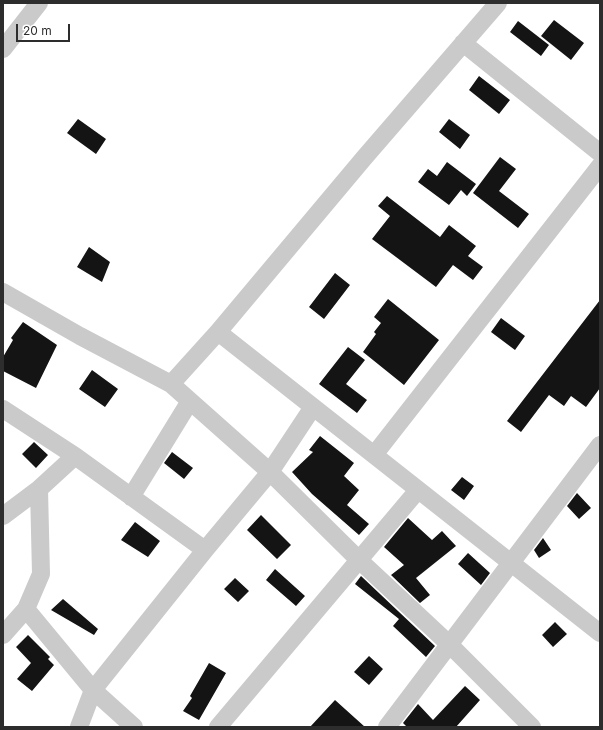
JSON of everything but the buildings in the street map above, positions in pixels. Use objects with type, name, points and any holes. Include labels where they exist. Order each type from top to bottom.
[{"type":"street","points":[[3,49],[39,3]]},
{"type":"street","points":[[171,384],[218,332],[498,3]]},
{"type":"street","points":[[463,43],[600,153]]},
{"type":"street","points":[[374,455],[600,166]]},
{"type":"street","points":[[3,292],[80,336],[171,384],[270,472],[359,560],[449,644],[532,727]]},
{"type":"street","points":[[218,332],[600,633]]},
{"type":"street","points":[[131,497],[190,401]]},
{"type":"street","points":[[79,727],[93,690],[270,472],[313,407]]},
{"type":"street","points":[[3,409],[75,456],[206,550]]},
{"type":"street","points":[[387,727],[510,562],[600,445]]},
{"type":"street","points":[[3,516],[38,489],[75,456]]},
{"type":"street","points":[[3,635],[26,609],[41,574],[38,489]]},
{"type":"street","points":[[218,727],[418,490]]},
{"type":"street","points":[[26,609],[93,690],[134,727]]}]
